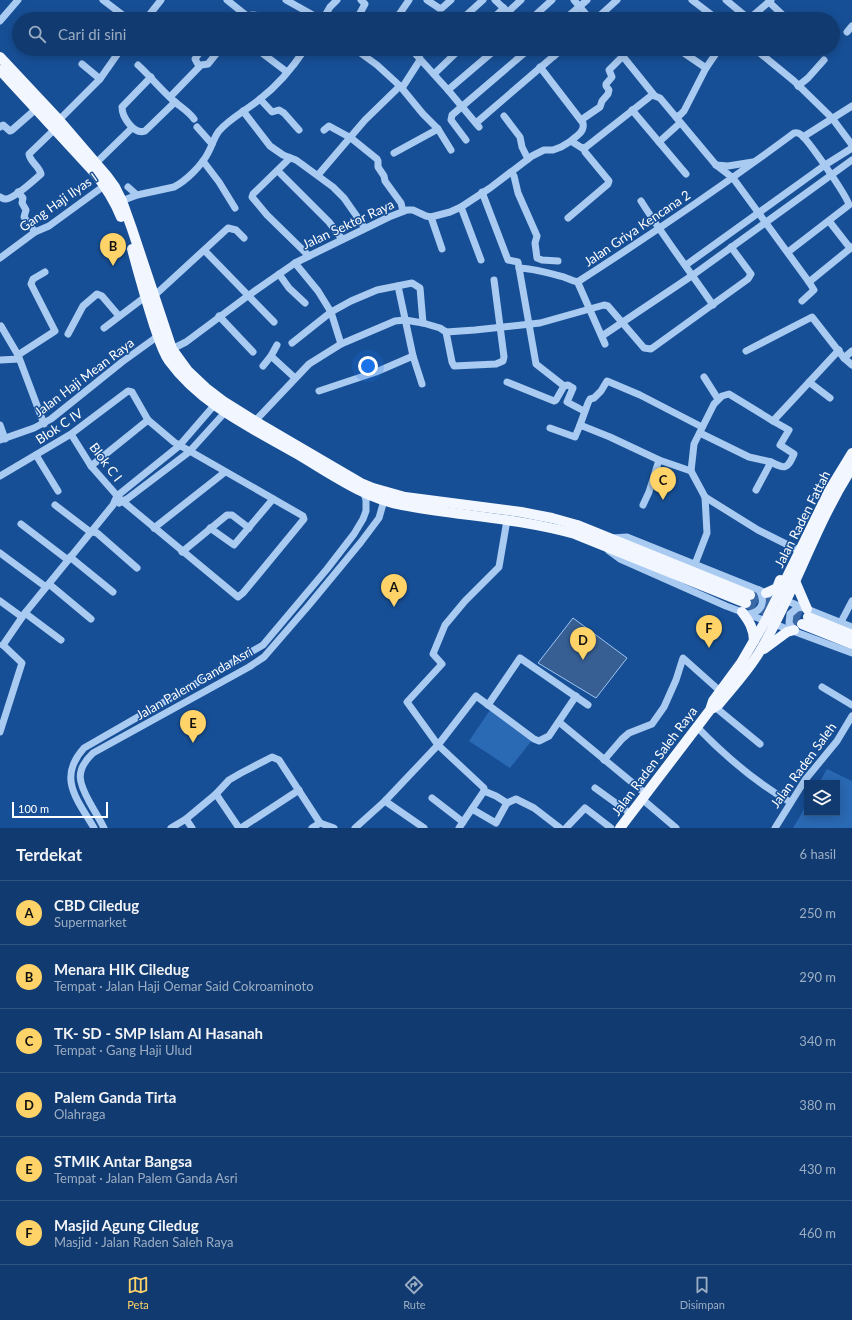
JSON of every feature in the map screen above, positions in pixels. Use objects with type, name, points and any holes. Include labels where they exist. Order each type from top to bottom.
[{"type":"main road","points":[[0,57],[36,109],[57,125],[107,183]]},
{"type":"main road","points":[[0,70],[14,79],[96,164],[119,202],[129,237],[150,297],[172,349],[188,371],[206,388],[217,402]]},
{"type":"main road","points":[[150,297],[158,336],[168,360],[182,377],[217,402],[364,493],[386,497],[404,497],[521,512],[552,518],[576,525],[605,541],[752,601]]},
{"type":"main road","points":[[228,409],[254,421],[360,483],[402,505],[549,527],[605,541]]},
{"type":"main road","name":"Jalan Raden Fattah","points":[[782,599],[794,581],[852,453]]},
{"type":"main road","name":"Jalan Raden Fattah","points":[[782,599],[794,563],[800,551],[834,491],[852,468]]},
{"type":"main road","points":[[752,601],[776,588],[786,569],[794,563]]},
{"type":"main road","points":[[794,581],[805,614],[852,644]]},
{"type":"main road","name":"Jalan Raden Saleh Raya","points":[[620,828],[712,708],[718,704],[759,653],[782,599]]},
{"type":"main road","points":[[752,601],[754,641]]},
{"type":"main road","points":[[805,614],[852,635]]},
{"type":"main road","name":"Jalan Raden Saleh Raya","points":[[712,708],[713,701],[741,663],[754,641],[771,622]]},
{"type":"main road","points":[[759,653],[787,632],[794,630]]},
{"type":"street","points":[[0,21],[18,0]]},
{"type":"street","points":[[103,0],[119,12]]},
{"type":"street","points":[[152,12],[161,0]]},
{"type":"street","points":[[227,0],[240,12]]},
{"type":"street","points":[[286,0],[308,12]]},
{"type":"street","points":[[326,12],[337,0]]},
{"type":"street","points":[[361,0],[365,4],[361,12]]},
{"type":"street","points":[[401,12],[409,0]]},
{"type":"street","points":[[427,0],[439,8],[442,8],[450,0]]},
{"type":"street","points":[[470,12],[483,0]]},
{"type":"street","points":[[495,0],[506,10]]},
{"type":"street","points":[[503,12],[521,0]]},
{"type":"street","points":[[539,12],[552,0]]},
{"type":"street","points":[[574,0],[584,12]]},
{"type":"street","points":[[573,12],[587,0]]},
{"type":"street","points":[[604,12],[617,0]]},
{"type":"street","points":[[692,0],[708,12]]},
{"type":"street","points":[[726,0],[741,12]]},
{"type":"street","points":[[757,12],[770,1],[780,12]]},
{"type":"street","points":[[0,197],[4,199],[8,198],[40,174],[40,171],[30,157],[30,154],[100,79],[115,56]]},
{"type":"street","points":[[197,56],[194,59],[199,66]]},
{"type":"street","points":[[151,77],[122,107],[123,112],[132,128],[141,132],[145,131],[199,66],[208,64],[214,56]]},
{"type":"street","points":[[266,56],[287,72]]},
{"type":"street","points":[[119,202],[137,195],[180,184],[189,177],[203,161],[221,129],[260,99],[287,72],[300,56]]},
{"type":"street","points":[[365,56],[402,87],[423,114],[438,129],[451,150]]},
{"type":"street","points":[[434,74],[453,56]]},
{"type":"street","points":[[448,90],[488,56]]},
{"type":"street","points":[[466,140],[450,118],[453,112],[462,107],[521,56]]},
{"type":"street","points":[[318,175],[365,120],[402,87],[419,58],[478,125],[540,67],[554,56]]},
{"type":"street","points":[[581,120],[596,110],[608,94],[609,90],[606,84],[612,77],[609,70],[623,56],[654,95],[660,98],[716,165],[733,178],[788,252],[814,290],[802,302]]},
{"type":"street","points":[[688,56],[706,68]]},
{"type":"street","points":[[659,142],[684,111],[706,68],[714,56]]},
{"type":"street","points":[[686,265],[852,147],[832,118],[764,56]]},
{"type":"street","points":[[798,86],[808,78],[824,60]]},
{"type":"street","points":[[82,64],[100,79]]},
{"type":"street","points":[[138,65],[194,119]]},
{"type":"street","points":[[442,249],[431,217],[461,207],[528,159],[544,150],[553,150],[571,141],[583,130],[584,127],[581,120],[540,67]]},
{"type":"street","points":[[584,148],[649,96],[654,95]]},
{"type":"street","points":[[260,99],[272,112],[279,110],[283,112],[299,130]]},
{"type":"street","name":"Jalan Griya Kencana 2","points":[[604,344],[602,336],[578,282],[733,178],[794,133],[798,133],[803,137],[852,106]]},
{"type":"street","points":[[0,128],[4,125],[10,131],[12,130],[36,109]]},
{"type":"street","points":[[632,110],[686,174]]},
{"type":"street","points":[[243,111],[275,151],[296,160],[318,175],[344,198],[365,228]]},
{"type":"street","points":[[504,116],[520,137],[522,147],[528,159]]},
{"type":"street","points":[[324,130],[329,126],[350,138],[378,161],[378,167],[384,176],[385,181],[402,202],[403,211]]},
{"type":"street","points":[[197,127],[212,144]]},
{"type":"street","points":[[96,164],[132,128]]},
{"type":"street","points":[[394,153],[438,129]]},
{"type":"street","points":[[788,252],[849,205],[825,165],[803,137]]},
{"type":"street","points":[[568,218],[608,184],[609,181],[585,152],[584,148],[571,141]]},
{"type":"street","points":[[290,158],[253,194],[252,197],[267,215],[309,256]]},
{"type":"street","points":[[602,336],[693,275],[830,174],[852,160]]},
{"type":"street","points":[[203,161],[219,182],[235,208]]},
{"type":"street","name":"Jalan Griya Kencana 2","points":[[716,165],[728,166],[755,162]]},
{"type":"street","points":[[509,163],[518,193],[536,236],[535,243],[537,258],[542,260],[558,261]]},
{"type":"street","points":[[278,171],[329,222],[342,239]]},
{"type":"street","name":"Gang Haji Ilyas I","points":[[0,258],[35,232],[49,226],[107,183]]},
{"type":"street","points":[[128,187],[137,195]]},
{"type":"street","points":[[18,192],[23,198],[22,204],[26,210],[24,218],[35,232]]},
{"type":"street","points":[[482,192],[508,260],[517,262],[519,268],[520,282],[524,294],[528,325],[536,364],[564,386],[566,384],[573,388],[567,402],[584,411]]},
{"type":"street","points":[[640,201],[658,229],[686,265],[713,305]]},
{"type":"street","points":[[461,207],[481,260]]},
{"type":"street","name":"Jalan Sektor Raya","points":[[172,349],[186,342],[219,316],[295,263],[342,239],[403,211],[413,210],[431,217]]},
{"type":"street","points":[[809,282],[851,247],[829,221]]},
{"type":"street","points":[[104,328],[119,316],[150,297],[205,251],[228,228],[236,230],[244,238]]},
{"type":"street","points":[[254,421],[309,364],[341,344],[395,321],[405,320],[423,323],[440,328],[446,332],[540,323],[600,305],[606,306],[644,348],[651,349],[748,279],[751,274],[731,247]]},
{"type":"street","points":[[205,251],[274,322]]},
{"type":"street","points":[[295,263],[320,294],[331,312],[341,344]]},
{"type":"street","points":[[519,268],[527,268],[578,282]]},
{"type":"street","points":[[0,360],[18,357],[55,331],[31,284],[33,279],[45,272]]},
{"type":"street","points":[[279,274],[289,288],[305,303]]},
{"type":"street","points":[[446,332],[454,366],[496,364],[503,360],[504,357],[494,280]]},
{"type":"street","points":[[292,343],[331,312],[351,301],[377,290],[412,283],[420,288],[423,323]]},
{"type":"street","points":[[398,286],[413,356],[422,384]]},
{"type":"street","points":[[68,334],[83,306],[97,294],[102,296],[119,316]]},
{"type":"street","points":[[219,316],[253,352]]},
{"type":"street","points":[[746,351],[812,317],[844,358],[852,365]]},
{"type":"street","points":[[1,326],[18,357],[44,424]]},
{"type":"street","name":"Jalan Haji Mean Raya","points":[[2,440],[44,424],[122,362],[158,336]]},
{"type":"street","points":[[263,366],[277,345]]},
{"type":"street","points":[[774,421],[839,350]]},
{"type":"street","points":[[844,358],[852,351]]},
{"type":"street","points":[[271,356],[295,378]]},
{"type":"street","points":[[319,391],[376,372],[413,356]]},
{"type":"street","points":[[704,377],[718,399]]},
{"type":"street","points":[[550,428],[575,437],[590,399],[594,398],[601,391],[607,381],[640,395],[701,430],[749,457],[771,462],[785,468],[788,466],[794,454],[780,445],[789,430],[729,394],[725,394],[714,404],[701,430],[694,444],[691,471],[705,497],[707,533],[695,564]]},
{"type":"street","points":[[507,382],[554,401],[564,386]]},
{"type":"street","points":[[809,382],[830,398]]},
{"type":"street","name":"Blok C IV","points":[[0,476],[71,434],[128,391],[132,392],[148,420]]},
{"type":"street","points":[[0,732],[22,663],[1,645],[92,531],[113,504],[117,496],[179,446],[217,402]]},
{"type":"street","points":[[113,504],[123,502],[189,452],[228,409]]},
{"type":"street","points":[[91,466],[148,420],[179,446],[274,499],[234,545],[210,528]]},
{"type":"street","points":[[0,425],[2,440]]},
{"type":"street","points":[[580,425],[659,460],[691,471]]},
{"type":"street","name":"Blok C I","points":[[71,434],[91,466],[123,502],[238,597],[243,593],[304,519],[303,516],[274,499]]},
{"type":"street","points":[[36,455],[58,491]]},
{"type":"street","points":[[643,504],[649,492],[659,460]]},
{"type":"street","points":[[756,490],[771,462]]},
{"type":"street","points":[[154,528],[225,472]]},
{"type":"street","name":"Jalan Palem Ganda Asri","points":[[94,828],[75,796],[71,783],[74,761],[84,748],[263,645],[327,569],[354,534],[366,511],[364,493]]},
{"type":"street","name":"Jalan Palem Ganda Asri","points":[[104,828],[82,788],[79,778],[81,769],[86,759],[93,753],[264,657],[334,576],[365,537],[379,518],[386,497]]},
{"type":"street","points":[[705,497],[758,530],[800,551]]},
{"type":"street","points":[[55,505],[89,531],[97,533],[137,568]]},
{"type":"street","points":[[182,552],[225,516],[230,515],[249,528]]},
{"type":"street","points":[[507,520],[499,567],[465,601],[445,625],[433,654],[442,664],[407,702],[438,744],[484,788],[484,791],[508,803]]},
{"type":"street","points":[[21,524],[113,592]]},
{"type":"street","points":[[605,541],[627,537],[695,564],[752,601],[771,622],[852,653]]},
{"type":"street","points":[[0,553],[48,586],[91,619]]},
{"type":"street","points":[[327,569],[334,576]]},
{"type":"street","points":[[752,601],[782,599],[805,614],[841,622],[852,627]]},
{"type":"street","points":[[0,601],[61,640]]},
{"type":"street","points":[[841,622],[852,601]]},
{"type":"street","points":[[794,630],[789,623],[790,614],[797,608],[805,614]]},
{"type":"street","points":[[488,704],[520,658],[588,705]]},
{"type":"street","points":[[604,760],[629,733],[652,724],[664,707],[676,680],[683,658],[720,691]]},
{"type":"street","points":[[822,686],[852,706]]},
{"type":"street","points":[[355,828],[385,801],[438,744],[476,696],[538,741],[548,736],[576,696]]},
{"type":"street","points":[[712,708],[760,744]]},
{"type":"street","name":"Jalan Raden Saleh","points":[[774,828],[805,780],[837,740],[852,716]]},
{"type":"street","points":[[559,722],[644,796],[676,828]]},
{"type":"street","points":[[697,727],[740,767],[771,791],[790,802]]},
{"type":"street","points":[[171,828],[186,819],[216,794],[229,780],[241,772],[272,757],[279,760],[320,823],[334,828]]},
{"type":"street","points":[[595,788],[630,814]]},
{"type":"street","points":[[216,794],[240,828],[299,790]]},
{"type":"street","points":[[432,798],[461,825],[484,791]]},
{"type":"street","points":[[472,809],[496,823],[508,803],[516,799],[526,803],[560,828]]},
{"type":"street","points":[[385,801],[424,828]]},
{"type":"street","points":[[566,828],[584,808],[611,828]]},
{"type":"street","points":[[186,819],[192,828]]},
{"type":"street","points":[[312,828],[320,823]]},
{"type":"shaded area","points":[[573,618],[627,658],[596,698],[538,663]]},
{"type":"shaded area","points":[[490,710],[533,739],[510,768],[469,741]]},
{"type":"shaded area","points":[[827,769],[852,781],[852,828],[793,828],[804,809],[804,816],[840,816],[840,780],[821,780]]},
{"type":"tunnel","points":[[750,595],[808,617]]},
{"type":"tunnel","points":[[746,603],[802,624]]},
{"type":"place","name":"Menara HIK Ciledug","points":[[113,266]]},
{"type":"place","name":"TK- SD - SMP Islam Al Hasanah","points":[[663,500]]},
{"type":"place","name":"CBD Ciledug","points":[[394,607]]},
{"type":"place","name":"Masjid Agung Ciledug","points":[[709,648]]},
{"type":"place","name":"Palem Ganda Tirta","points":[[583,660]]},
{"type":"place","name":"STMIK Antar Bangsa","points":[[193,743]]}]
